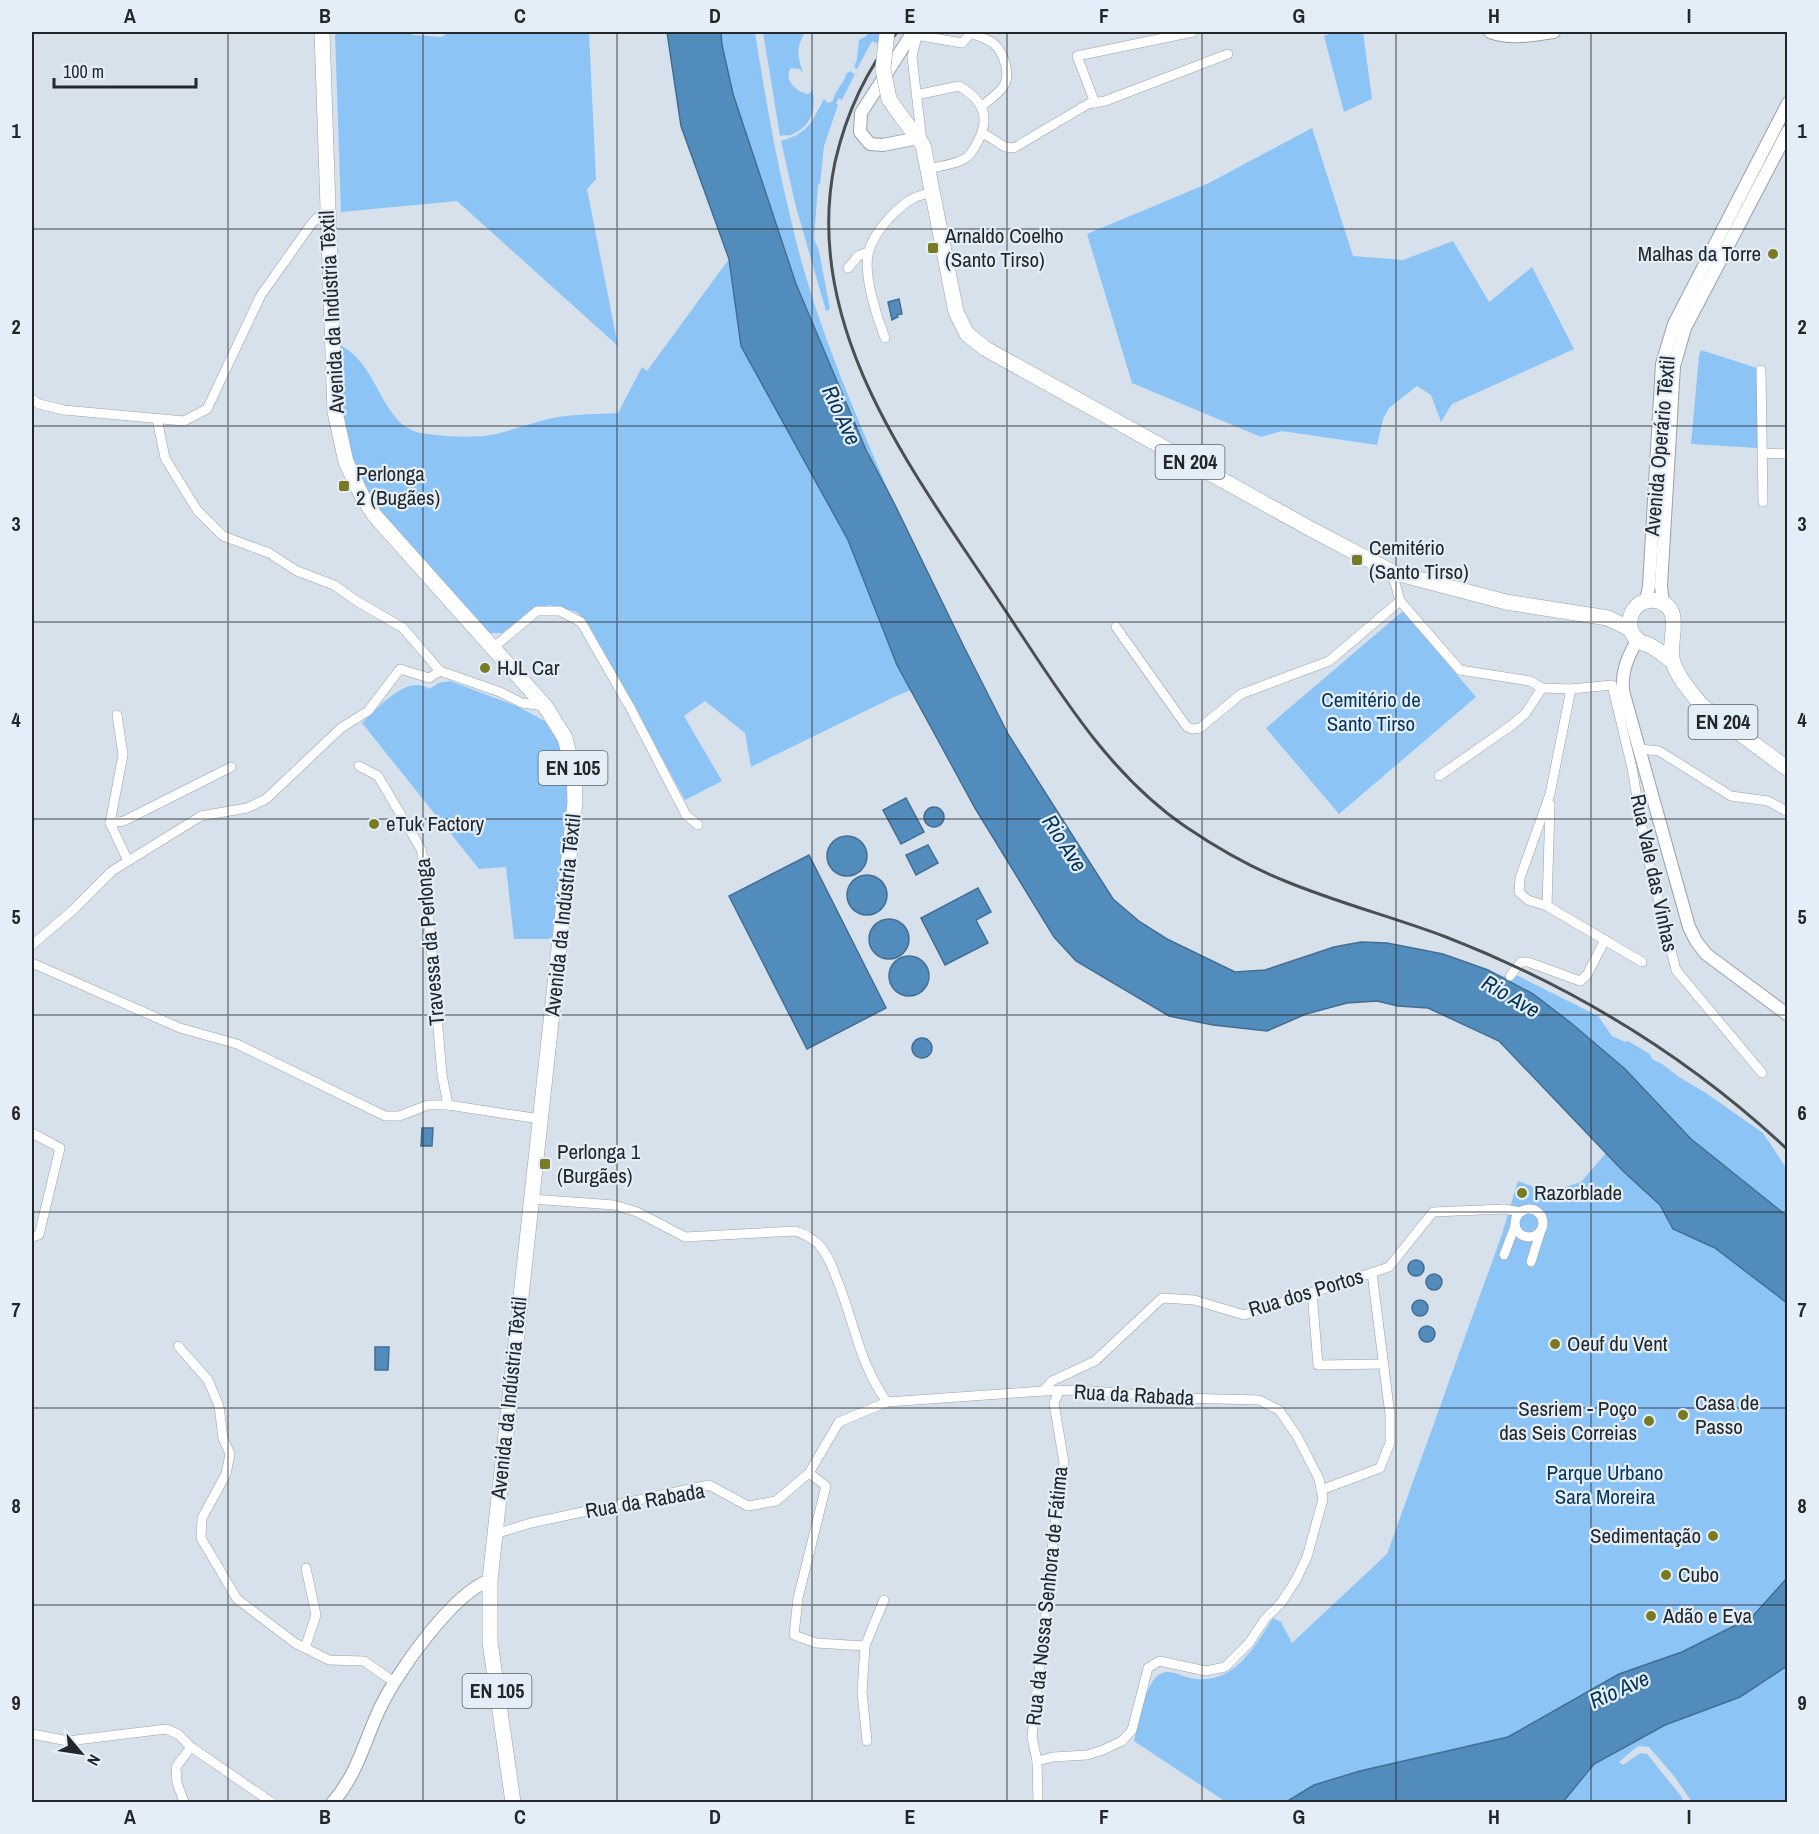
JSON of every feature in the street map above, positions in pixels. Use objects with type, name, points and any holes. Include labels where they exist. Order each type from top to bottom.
[{"type":"main road","name":"Avenida da Indústria Têxtil","points":[[322,32],[335,412],[346,462],[362,496],[375,516],[494,647],[544,706],[565,738],[574,773],[575,802],[490,1580],[490,1642],[513,1803]]},
{"type":"main road","name":"EN 204","points":[[887,32],[883,69],[889,99],[920,142],[956,312],[967,334],[986,349],[1392,572],[1506,602],[1608,618],[1632,612],[1646,601]]},
{"type":"main road","points":[[1646,601],[1663,603],[1673,613],[1675,620],[1672,634],[1672,661]]},
{"type":"main road","points":[[1632,612],[1630,617],[1639,638],[1662,643],[1672,634]]},
{"type":"main road","name":"EN 204","points":[[1608,618],[1672,661],[1690,692],[1701,705],[1788,769]]},
{"type":"street","points":[[1095,103],[1077,56],[1193,32]]},
{"type":"street","points":[[1490,32],[1521,37],[1554,32]]},
{"type":"street","points":[[916,33],[912,57],[920,142],[870,144],[860,132],[861,113],[902,47],[916,33]]},
{"type":"street","points":[[916,33],[962,44],[971,33],[994,44],[1003,58],[1007,73],[1006,81],[1003,87],[982,106]]},
{"type":"street","points":[[902,47],[912,57]]},
{"type":"street","points":[[983,132],[1005,147],[1014,148],[1088,104],[1104,101],[1228,54]]},
{"type":"street","points":[[916,95],[959,86],[982,106],[985,118],[983,132],[973,151],[965,159],[927,169]]},
{"type":"street","name":"Avenida Operário Têxtil","points":[[1646,601],[1649,586],[1662,364],[1674,324],[1788,103]]},
{"type":"street","points":[[891,143],[899,130],[901,116],[909,117],[915,114],[918,108]]},
{"type":"street","name":"Avenida Operário Têxtil","points":[[1663,603],[1674,366],[1685,328],[1788,131]]},
{"type":"street","points":[[885,338],[876,313],[868,273],[868,252],[879,232],[896,212],[911,200],[932,192]]},
{"type":"street","points":[[32,399],[39,404],[64,410],[184,421],[207,409],[261,296],[312,223],[327,209]]},
{"type":"street","points":[[848,268],[858,256],[868,252]]},
{"type":"street","points":[[1761,370],[1763,501]]},
{"type":"street","points":[[157,419],[165,458],[197,510],[223,536],[269,553],[297,571],[334,585],[403,628],[440,671],[500,692],[522,703],[544,706]]},
{"type":"street","points":[[1762,453],[1788,454]]},
{"type":"street","points":[[1392,572],[1400,601],[1460,670],[1530,681],[1542,688],[1571,688],[1550,794],[1519,886],[1519,892],[1524,897],[1547,906],[1642,962]]},
{"type":"street","points":[[1116,627],[1187,727],[1193,729],[1200,728],[1241,694],[1329,661],[1400,601]]},
{"type":"street","points":[[494,647],[537,611],[560,611],[581,622],[631,709],[686,815],[698,825]]},
{"type":"street","points":[[1639,638],[1625,663],[1623,691],[1689,927],[1706,954],[1788,1015]]},
{"type":"street","points":[[32,945],[73,910],[112,871],[128,861],[201,816],[247,808],[266,799],[341,728],[368,711],[400,669],[429,678],[440,671]]},
{"type":"street","name":"Rua Vale das Vinhas","points":[[1571,688],[1612,685],[1632,768],[1646,849],[1676,970],[1762,1073]]},
{"type":"street","points":[[1439,776],[1519,720],[1526,714],[1542,688]]},
{"type":"street","points":[[117,715],[123,755],[110,823],[128,861]]},
{"type":"street","points":[[1640,749],[1659,751],[1731,796],[1768,801],[1788,812]]},
{"type":"street","name":"Travessa da Perlonga","points":[[359,766],[378,776],[421,849],[427,878],[442,1075],[448,1105]]},
{"type":"street","points":[[110,823],[124,820],[231,767]]},
{"type":"street","points":[[1547,906],[1550,794]]},
{"type":"street","points":[[1510,976],[1521,962],[1528,962],[1580,981],[1587,975],[1605,940]]},
{"type":"street","points":[[32,963],[180,1028],[237,1044],[385,1116],[399,1116],[428,1105],[448,1105],[540,1119]]},
{"type":"street","points":[[32,1133],[60,1148],[39,1235],[32,1237]]},
{"type":"street","points":[[531,1199],[614,1205],[637,1212],[685,1237],[796,1231],[810,1237],[820,1246],[830,1261],[873,1382],[887,1402]]},
{"type":"street","name":"Rua dos Portos","points":[[1043,1390],[1052,1381],[1095,1361],[1161,1298],[1194,1300],[1244,1316],[1389,1267],[1433,1212],[1504,1209],[1517,1219]]},
{"type":"street","points":[[1504,1255],[1517,1219],[1525,1210],[1535,1211],[1541,1216],[1543,1225],[1531,1262]]},
{"type":"street","points":[[1517,1219],[1520,1234],[1527,1237],[1536,1235],[1543,1225]]},
{"type":"street","points":[[1321,1490],[1380,1468],[1390,1443],[1390,1414],[1372,1273]]},
{"type":"street","points":[[1312,1292],[1318,1365],[1384,1364]]},
{"type":"street","points":[[178,1346],[208,1380],[219,1406],[223,1438],[230,1454],[226,1474],[202,1518],[201,1538],[237,1599],[295,1643],[329,1660],[364,1660],[394,1682]]},
{"type":"street","name":"Rua da Rabada","points":[[495,1534],[531,1523],[709,1485],[748,1506],[776,1501],[809,1473],[839,1422],[887,1402],[1043,1390],[1079,1390],[1181,1398],[1259,1400],[1279,1410],[1319,1479],[1323,1499],[1307,1557],[1281,1603],[1265,1619],[1249,1643],[1225,1667],[1206,1671],[1159,1661],[1148,1668],[1132,1730],[1122,1741],[1087,1755],[1036,1761]]},
{"type":"street","name":"Rua da Nossa Senhora de Fátima","points":[[1038,1803],[1036,1761],[1032,1737],[1056,1514],[1064,1463],[1054,1404],[1059,1391]]},
{"type":"street","points":[[809,1473],[826,1486],[798,1598],[794,1635],[816,1643],[865,1646]]},
{"type":"street","points":[[305,1648],[316,1615],[306,1568]]},
{"type":"street","points":[[333,1803],[345,1788],[360,1761],[380,1708],[394,1682],[437,1623],[478,1584],[490,1580]]},
{"type":"street","points":[[867,1741],[862,1692],[865,1646],[884,1599]]},
{"type":"street","points":[[32,1734],[68,1741],[166,1729],[178,1734],[191,1747],[271,1803]]},
{"type":"street","points":[[184,1803],[177,1783],[176,1767],[191,1747]]},
{"type":"green space","points":[[335,32],[410,32],[413,35],[441,37],[450,32],[589,32],[596,179],[587,189],[618,346],[457,201],[341,212]]},
{"type":"green space","points":[[721,32],[755,32],[776,152],[801,260],[836,365],[893,501],[866,450],[796,284],[733,94]]},
{"type":"green space","points":[[763,32],[805,32],[798,52],[803,72],[791,68],[789,76],[795,88],[808,94],[812,91],[810,80],[814,96],[814,104],[806,124],[801,130],[791,135],[780,136]]},
{"type":"green space","points":[[869,32],[880,32],[879,44],[872,41],[857,69],[854,67],[859,40]]},
{"type":"green space","points":[[1334,32],[1363,32],[1372,99],[1344,112],[1324,36]]},
{"type":"green space","points":[[852,70],[851,72],[855,74],[842,100],[839,98],[836,103],[838,105],[824,146],[820,184],[818,185],[814,239],[819,251],[830,309],[826,311],[796,207],[781,141],[804,130],[811,123],[824,99],[828,103],[833,101],[846,74]]},
{"type":"green space","points":[[1312,128],[1353,256],[1403,260],[1453,241],[1489,302],[1532,267],[1574,349],[1452,404],[1441,422],[1431,395],[1417,386],[1389,408],[1383,419],[1377,445],[1282,431],[1261,437],[1132,383],[1087,234],[1209,183]]},
{"type":"green space","points":[[729,259],[741,346],[848,540],[897,665],[911,690],[751,767],[745,733],[705,701],[684,716],[722,781],[685,800],[587,622],[577,612],[549,605],[517,621],[502,633],[490,633],[375,506],[357,471],[345,432],[340,345],[361,362],[397,419],[406,427],[421,433],[481,436],[558,417],[618,413],[642,367],[647,371]]},
{"type":"green space","points":[[1701,350],[1757,368],[1758,448],[1691,444]]},
{"type":"green space","name":"Cemitério de Santo Tirso","points":[[1403,611],[1476,697],[1339,814],[1266,728]]},
{"type":"green space","points":[[450,681],[517,706],[550,724],[559,744],[566,770],[569,795],[552,939],[514,939],[506,867],[479,869],[362,723],[402,689],[420,685],[429,689],[439,683]]},
{"type":"green space","points":[[1488,970],[1503,976],[1518,976],[1598,1016],[1612,1036],[1625,1042],[1628,1041],[1650,1054],[1652,1059],[1763,1133],[1787,1169],[1787,1216],[1691,1139],[1625,1069],[1571,1023],[1533,994]]},
{"type":"green space","name":"Parque Urbano Sara Moreira","points":[[1606,1153],[1660,1206],[1673,1229],[1715,1248],[1787,1303],[1787,1578],[1752,1617],[1682,1652],[1619,1674],[1508,1737],[1360,1771],[1314,1785],[1287,1802],[1226,1802],[1134,1741],[1146,1694],[1160,1674],[1170,1672],[1202,1679],[1228,1672],[1248,1654],[1273,1618],[1281,1622],[1292,1643],[1387,1554],[1502,1234],[1518,1181],[1561,1197],[1565,1187],[1581,1182]]},
{"type":"green space","points":[[1787,1666],[1788,1800],[1785,1802],[1692,1802],[1674,1776],[1649,1747],[1638,1746],[1619,1762],[1623,1765],[1640,1753],[1647,1754],[1684,1802],[1563,1802],[1594,1764],[1665,1725],[1740,1697]]},
{"type":"water","name":"Rio Ave","points":[[667,32],[721,32],[733,94],[796,284],[866,450],[1008,734],[1113,899],[1140,922],[1167,939],[1235,972],[1265,970],[1334,947],[1361,942],[1387,943],[1443,954],[1488,970],[1533,994],[1625,1069],[1691,1139],[1787,1216],[1787,1303],[1715,1248],[1673,1229],[1660,1205],[1623,1171],[1499,1041],[1428,1008],[1398,1006],[1377,1001],[1347,1003],[1306,1014],[1267,1031],[1213,1025],[1169,1016],[1076,961],[1054,937],[975,808],[897,665],[848,540],[741,346],[729,259],[681,126]]},
{"type":"water","points":[[899,299],[902,314],[892,320],[888,302]]},
{"type":"water","points":[[906,798],[924,832],[901,844],[883,810]]},
{"type":"water","points":[[934,807],[941,810],[944,817],[941,824],[934,827],[927,824],[924,817],[927,810]]},
{"type":"water","points":[[847,836],[861,842],[867,856],[861,870],[847,876],[833,870],[827,856],[833,842]]},
{"type":"water","points":[[928,845],[938,863],[916,875],[906,855]]},
{"type":"water","points":[[809,855],[886,1008],[807,1049],[729,896]]},
{"type":"water","points":[[867,875],[881,881],[887,895],[881,909],[867,915],[853,909],[847,895],[853,881]]},
{"type":"water","points":[[978,888],[991,912],[976,920],[988,943],[945,965],[921,918]]},
{"type":"water","points":[[889,919],[903,925],[909,939],[903,953],[889,959],[875,953],[869,939],[875,925]]},
{"type":"water","points":[[909,956],[923,962],[929,976],[923,990],[909,996],[895,990],[889,976],[895,962]]},
{"type":"water","points":[[922,1038],[929,1041],[932,1048],[929,1055],[922,1058],[915,1055],[912,1048],[915,1041]]},
{"type":"water","points":[[422,1128],[433,1128],[432,1146],[421,1146]]},
{"type":"water","points":[[1413,1260],[1419,1260],[1424,1268],[1422,1274],[1413,1276],[1408,1271],[1408,1265]]},
{"type":"water","points":[[1431,1274],[1437,1274],[1442,1282],[1440,1288],[1431,1290],[1426,1285],[1426,1279]]},
{"type":"water","points":[[1417,1300],[1423,1300],[1428,1308],[1426,1314],[1417,1316],[1412,1311],[1412,1305]]},
{"type":"water","points":[[1424,1326],[1430,1326],[1435,1334],[1433,1340],[1424,1342],[1419,1337],[1419,1331]]},
{"type":"water","points":[[375,1347],[389,1347],[388,1370],[375,1370]]},
{"type":"water","name":"Rio Ave","points":[[1787,1578],[1787,1666],[1740,1697],[1665,1725],[1594,1764],[1563,1802],[1287,1802],[1314,1785],[1360,1771],[1508,1737],[1619,1674],[1682,1652],[1752,1617]]},
{"type":"railway","points":[[897,32],[858,93],[835,162],[829,223],[834,283],[849,341],[873,396],[901,451],[1083,725],[1130,780],[1157,805],[1210,842],[1272,876],[1446,937],[1493,956],[1583,1001],[1627,1027],[1711,1084],[1788,1150]]},
{"type":"place","name":"Arnaldo Coelho (Santo Tirso)","points":[[933,248]]},
{"type":"place","name":"Malhas da Torre","points":[[1773,254]]},
{"type":"place","name":"Perlonga 2 (Bugães)","points":[[344,486]]},
{"type":"place","name":"Cemitério (Santo Tirso)","points":[[1357,560]]},
{"type":"place","name":"HJL Car","points":[[485,668]]},
{"type":"place","name":"eTuk Factory","points":[[374,824]]},
{"type":"place","name":"Perlonga 1 (Burgães)","points":[[545,1164]]},
{"type":"place","name":"Razorblade","points":[[1522,1193]]},
{"type":"place","name":"Oeuf du Vent","points":[[1555,1344]]},
{"type":"place","name":"Casa de Passo","points":[[1683,1415]]},
{"type":"place","name":"Sesriem - Poço das Seis Correias","points":[[1649,1421]]},
{"type":"place","name":"Sedimentação","points":[[1713,1536]]},
{"type":"place","name":"Cubo","points":[[1666,1575]]},
{"type":"place","name":"Adão e Eva","points":[[1651,1616]]}]
